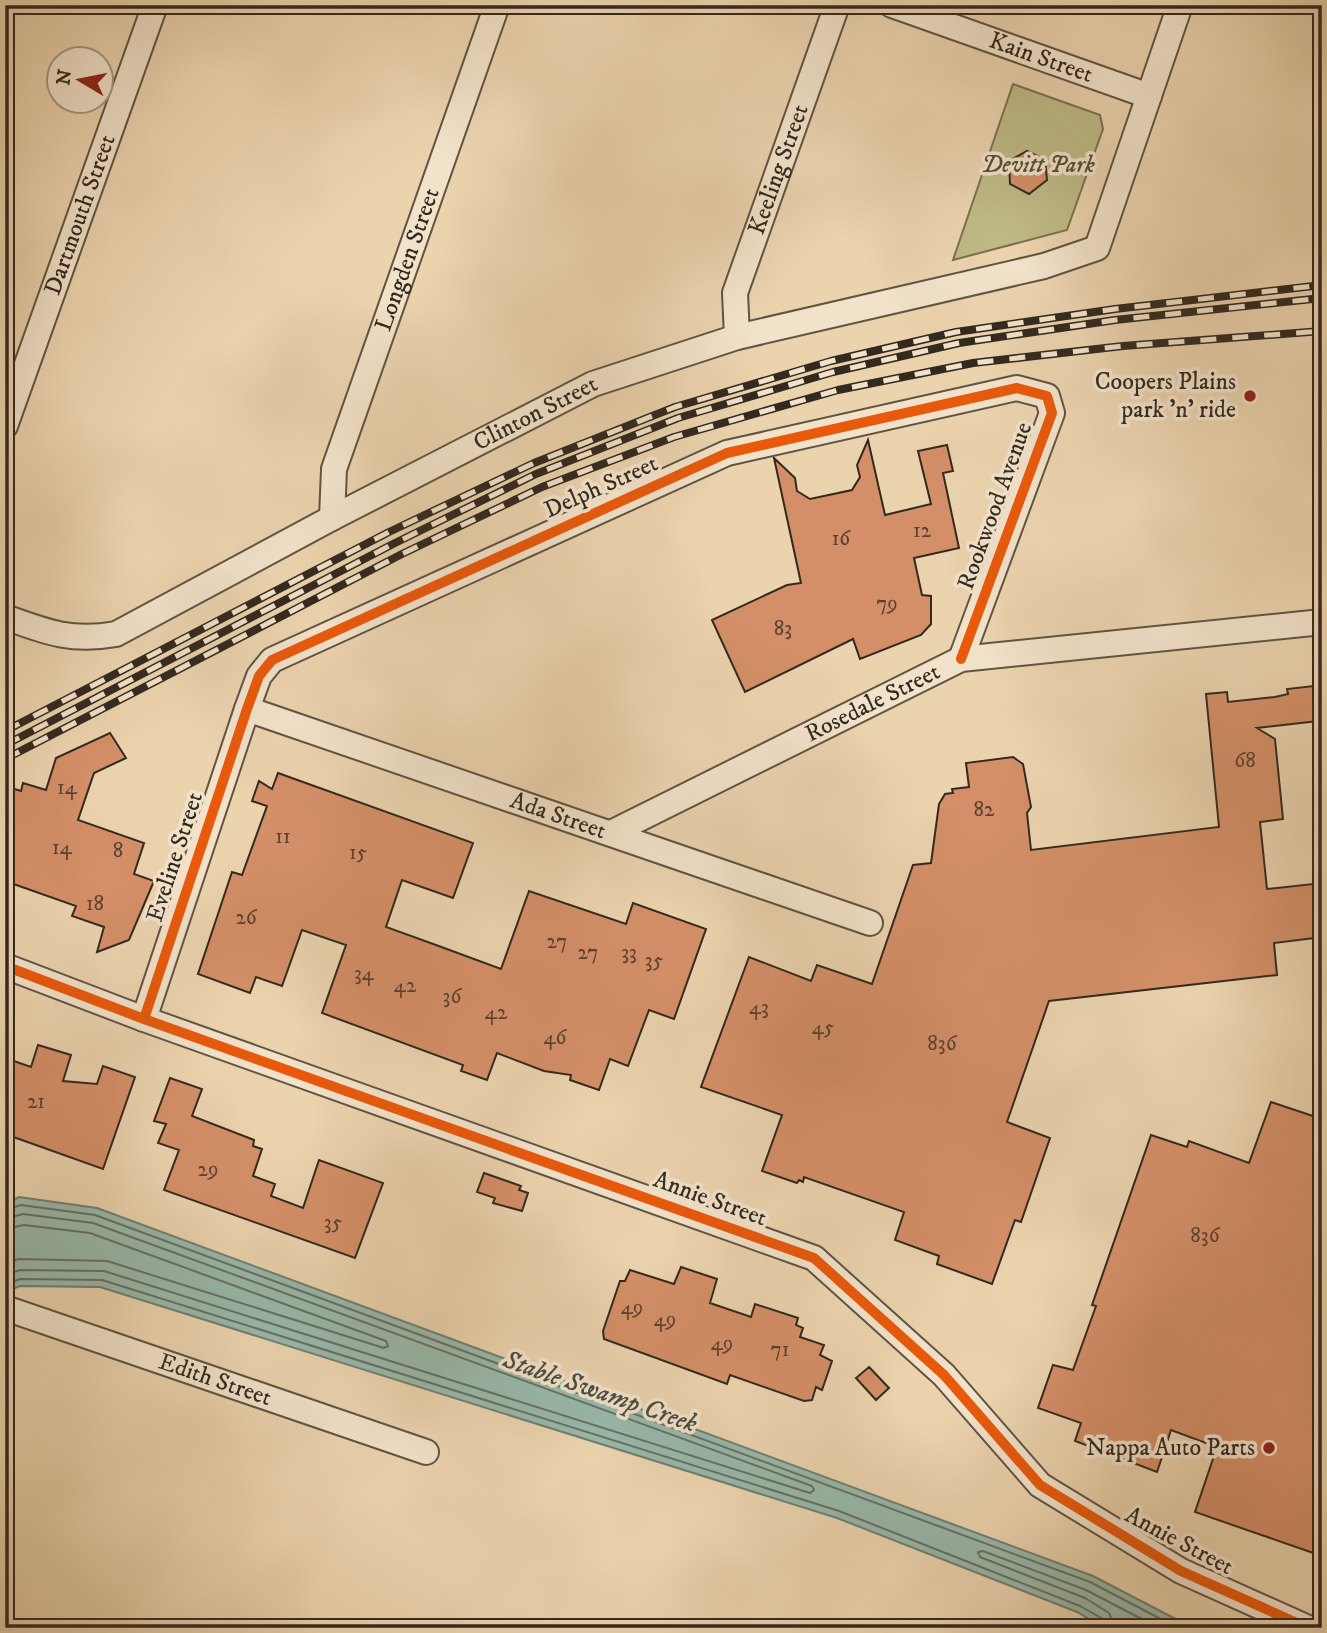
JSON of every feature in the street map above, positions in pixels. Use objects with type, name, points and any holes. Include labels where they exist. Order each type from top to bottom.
[{"type":"street","name":"Dartmouth Street","points":[[5,426],[155,5]]},
{"type":"street","name":"Longden Street","points":[[332,518],[334,469],[497,5]]},
{"type":"street","name":"Keeling Street","points":[[737,337],[735,293],[837,5]]},
{"type":"street","name":"Kain Street","points":[[892,5],[1149,96]]},
{"type":"street","points":[[1149,96],[1180,5]]},
{"type":"street","name":"Clinton Street","points":[[5,617],[55,635],[88,639],[116,634],[332,518],[593,384],[737,337],[1044,266],[1097,248],[1149,96]]},
{"type":"street","name":"Rookwood Avenue","points":[[961,659],[1052,413],[1047,396],[1017,388]]},
{"type":"street","name":"Delph Street","points":[[247,709],[259,676],[272,660],[727,453],[1017,388]]},
{"type":"street","name":"Rosedale Street","points":[[611,833],[961,659],[1322,622]]},
{"type":"street","name":"Ada Street","points":[[247,709],[870,923]]},
{"type":"street","name":"Eveline Street","points":[[144,1019],[247,709]]},
{"type":"street","name":"Annie Street","points":[[5,966],[144,1019],[814,1258],[944,1375],[1040,1485],[1181,1571],[1308,1628]]},
{"type":"street","name":"Edith Street","points":[[5,1308],[426,1452]]},
{"type":"green space","name":"Devitt Park","points":[[1013,84],[1100,115],[1103,129],[1067,230],[953,260]]},
{"type":"water","points":[[19,1197],[97,1208],[1093,1576],[1193,1628],[1104,1628],[1077,1612],[837,1518],[100,1287],[20,1286],[5,1292],[5,1204]]},
{"type":"building","points":[[1027,151],[1045,160],[1047,180],[1029,194],[1010,184],[1009,161]]},
{"type":"building","points":[[868,440],[885,515],[931,504],[918,451],[947,445],[953,471],[943,473],[959,548],[914,558],[922,595],[931,596],[931,624],[921,635],[860,659],[853,639],[745,692],[712,620],[787,585],[801,583],[774,458],[795,478],[797,491],[810,499],[852,490],[860,477],[857,465]]},
{"type":"building","points":[[1322,685],[1322,715],[1318,716],[1318,721],[1257,728],[1275,739],[1283,819],[1260,822],[1267,889],[1322,883],[1322,937],[1274,943],[1277,975],[1049,1001],[1007,1122],[1050,1138],[1021,1222],[1015,1220],[992,1284],[937,1264],[939,1256],[895,1240],[904,1212],[804,1177],[803,1182],[799,1180],[797,1183],[762,1171],[782,1115],[701,1087],[749,957],[811,981],[817,965],[872,984],[913,865],[931,863],[939,804],[945,794],[953,793],[952,789],[969,787],[966,763],[1013,757],[1023,764],[1031,807],[1027,813],[1031,850],[1219,827],[1206,694],[1227,692],[1228,702],[1275,697],[1288,694],[1287,689]]},
{"type":"building","points":[[110,733],[126,758],[94,773],[78,820],[144,843],[134,874],[154,881],[129,940],[97,952],[104,927],[72,916],[76,906],[5,881],[5,786],[21,791],[23,783],[46,790],[56,758]]},
{"type":"building","points":[[278,773],[473,843],[453,898],[402,880],[386,927],[501,969],[529,891],[626,924],[633,903],[706,929],[674,1019],[649,1010],[628,1066],[610,1059],[599,1090],[570,1080],[571,1075],[544,1071],[497,1053],[487,1080],[461,1071],[463,1065],[322,1013],[346,945],[302,930],[282,986],[256,977],[250,993],[198,974],[232,872],[242,875],[267,806],[252,801],[259,781],[272,789]]},
{"type":"building","points":[[38,1045],[71,1055],[63,1081],[97,1084],[103,1066],[135,1077],[103,1169],[5,1134],[5,1058],[31,1067]]},
{"type":"building","points":[[170,1078],[202,1089],[192,1116],[254,1140],[253,1146],[262,1149],[253,1176],[275,1184],[271,1196],[303,1208],[319,1160],[383,1183],[355,1258],[164,1190],[179,1150],[158,1143],[166,1124],[154,1121]]},
{"type":"building","points":[[1271,1102],[1322,1119],[1322,1556],[1195,1512],[1217,1447],[1171,1430],[1157,1472],[1075,1441],[1081,1423],[1038,1408],[1053,1365],[1073,1370],[1096,1306],[1092,1305],[1151,1135],[1187,1147],[1189,1141],[1249,1163]]},
{"type":"building","points":[[484,1173],[521,1186],[519,1190],[528,1193],[522,1211],[493,1203],[495,1198],[477,1192]]},
{"type":"building","points":[[681,1267],[717,1279],[710,1303],[751,1317],[755,1304],[798,1318],[796,1325],[803,1328],[800,1337],[824,1345],[820,1355],[832,1361],[822,1390],[816,1387],[812,1400],[804,1401],[730,1375],[727,1384],[604,1339],[603,1331],[620,1281],[625,1281],[630,1270],[674,1284]]},
{"type":"building","points":[[869,1367],[889,1388],[876,1400],[856,1378]]},
{"type":"railway","points":[[5,731],[389,532],[534,463],[675,407],[831,361],[956,332],[1115,309],[1322,285]]},
{"type":"railway","points":[[5,745],[395,543],[536,474],[678,418],[833,372],[959,343],[1115,320],[1322,298]]},
{"type":"railway","points":[[5,759],[402,554],[542,487],[674,437],[838,390],[973,363],[1123,346],[1322,331]]},
{"type":"cycle path","points":[[144,1019],[247,709],[259,676],[272,660],[727,453],[1017,388],[1047,396],[1052,413],[961,659]]},
{"type":"cycle path","points":[[5,966],[144,1019],[814,1258],[944,1375],[1040,1485],[1181,1571],[1308,1628]]},
{"type":"place","name":"Coopers Plains park 'n' ride","points":[[1250,396]]},
{"type":"place","name":"Nappa Auto Parts","points":[[1269,1448]]},
{"type":"water label","name":"Stable Swamp Creek","points":[[600,1392]]}]
